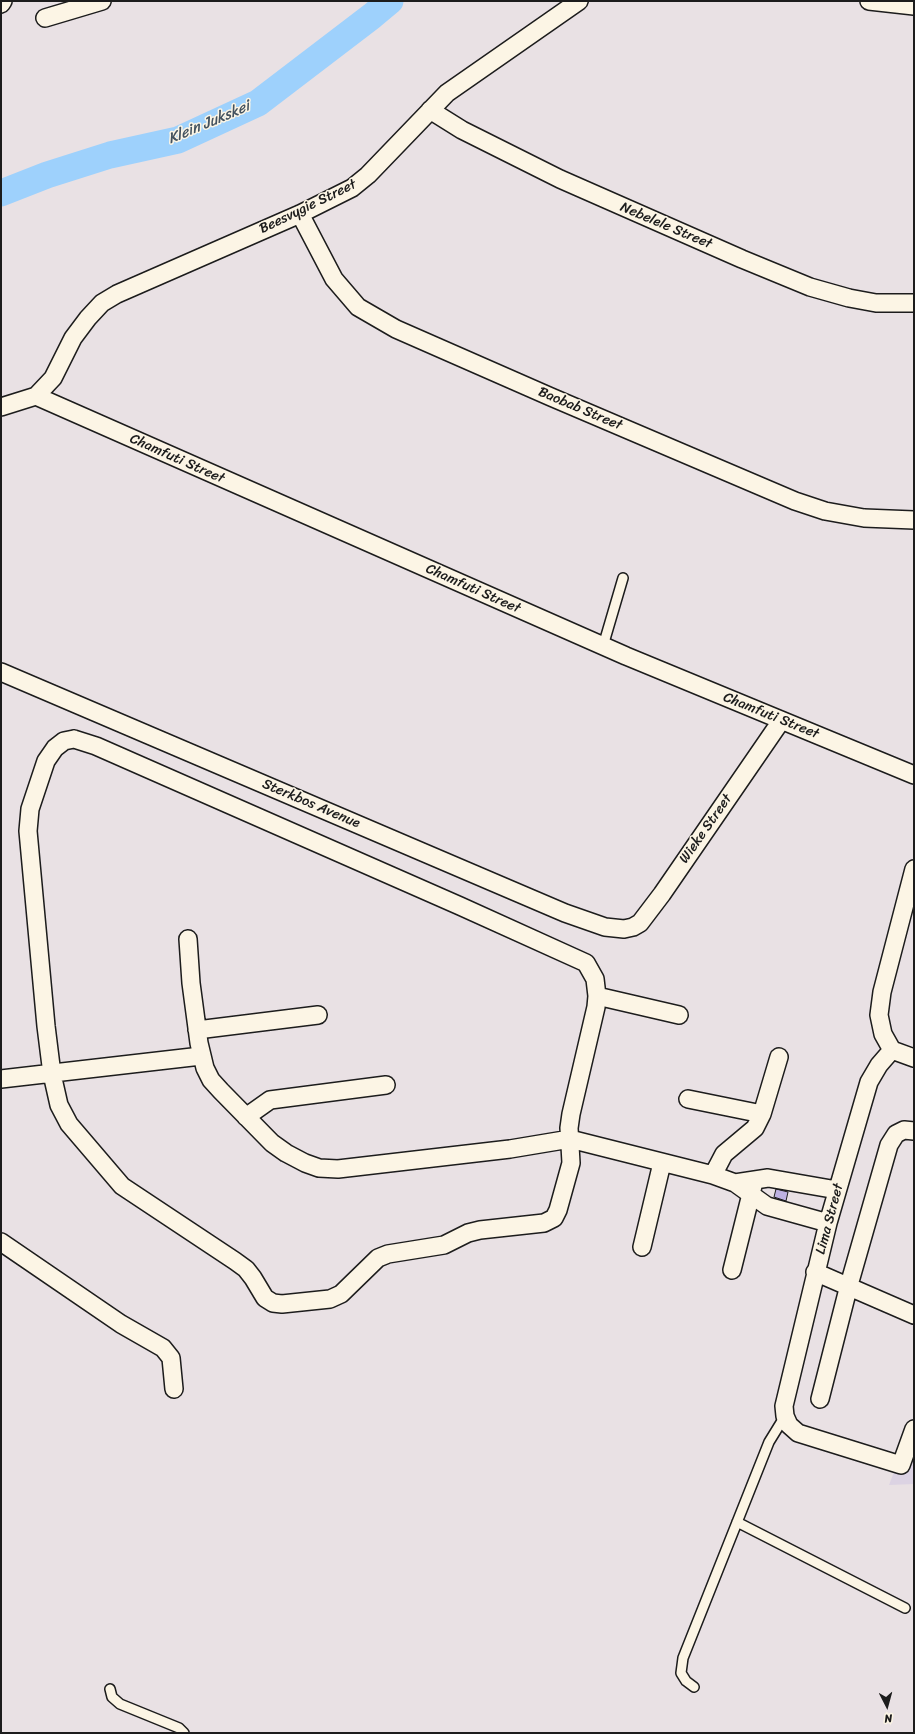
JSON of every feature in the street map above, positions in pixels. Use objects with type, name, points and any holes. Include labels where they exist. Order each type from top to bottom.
[{"type":"street","points":[[45,18],[102,1]]},
{"type":"street","name":"Beesvygie Street","points":[[36,396],[53,378],[74,338],[84,323],[102,303],[117,294],[180,265],[300,214],[352,188],[368,175],[448,92],[579,1]]},
{"type":"street","points":[[869,1],[914,6]]},
{"type":"street","name":"Nebelele Street","points":[[430,110],[462,130],[560,179],[742,259],[810,287],[849,298],[876,303],[914,303]]},
{"type":"street","name":"Baobab Street","points":[[300,214],[334,279],[358,307],[396,329],[795,501],[825,511],[864,518],[914,520]]},
{"type":"street","points":[[1,407],[36,396]]},
{"type":"street","name":"Chamfuti Street","points":[[36,396],[603,646],[781,721],[914,774]]},
{"type":"street","name":"Sterkbos Avenue","points":[[1,672],[565,913],[606,927],[624,929]]},
{"type":"street","name":"Wieke Street","points":[[624,929],[633,927],[640,923],[662,894],[781,721]]},
{"type":"street","points":[[74,739],[96,746],[453,902],[586,963],[595,980],[597,996],[596,1007],[569,1128],[571,1163],[567,1182],[556,1215],[550,1221],[480,1230],[468,1233],[444,1245],[388,1254],[378,1258],[341,1294],[330,1299],[282,1304],[273,1303],[265,1298],[246,1269],[122,1186],[69,1124],[59,1105],[52,1074],[46,1026],[28,831],[30,810],[46,761],[55,748],[64,741],[74,739]]},
{"type":"street","points":[[914,869],[882,992],[879,1015],[882,1034],[892,1050],[914,1058]]},
{"type":"street","points":[[188,939],[191,983],[201,1056],[211,1080],[272,1143],[286,1153],[305,1163],[319,1168],[338,1169],[510,1149],[570,1139],[753,1187],[767,1206],[828,1223]]},
{"type":"street","points":[[597,996],[679,1015]]},
{"type":"street","points":[[197,1030],[318,1015]]},
{"type":"street","name":"Lima Street","points":[[785,1416],[784,1406],[837,1190],[869,1082],[879,1065],[892,1050]]},
{"type":"street","points":[[1,1079],[201,1056]]},
{"type":"street","points":[[714,1176],[724,1154],[755,1128],[762,1114],[779,1057]]},
{"type":"street","points":[[246,1117],[270,1100],[386,1085]]},
{"type":"street","points":[[688,1099],[762,1114]]},
{"type":"street","points":[[820,1399],[849,1285],[890,1145],[896,1134],[904,1130],[914,1131]]},
{"type":"street","points":[[642,1247],[662,1163]]},
{"type":"street","points":[[732,1270],[753,1187],[768,1178],[837,1190]]},
{"type":"street","points":[[1,1242],[121,1324],[163,1348],[171,1358],[174,1389]]},
{"type":"street","points":[[816,1272],[849,1285],[914,1315]]},
{"type":"street","points":[[785,1416],[789,1425],[798,1433],[907,1465],[914,1428]]},
{"type":"lane","points":[[603,646],[623,578]]},
{"type":"lane","points":[[694,1687],[686,1681],[681,1673],[682,1658],[768,1442],[785,1416]]},
{"type":"lane","points":[[737,1522],[905,1608]]},
{"type":"lane","points":[[110,1689],[112,1698],[120,1704],[179,1728],[184,1733]]},
{"type":"shaded area","points":[[914,1420],[914,1484],[889,1485]]},
{"type":"building","points":[[776,1189],[788,1192],[786,1201],[774,1197]]},
{"type":"waterway","name":"Klein Jukskei","points":[[1,193],[47,175],[110,155],[178,140],[258,103],[390,1]]}]
